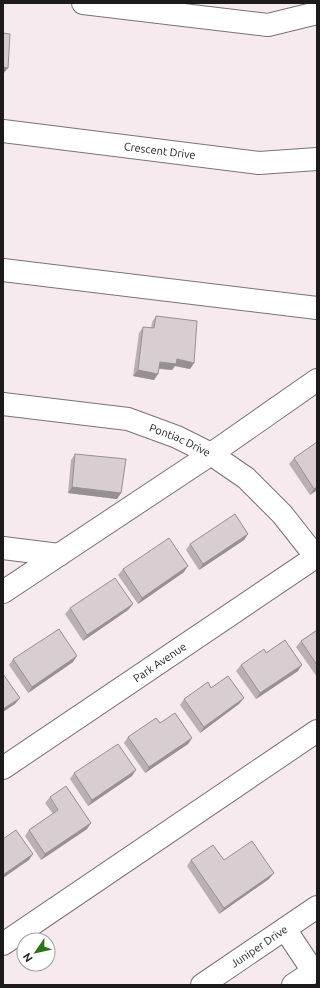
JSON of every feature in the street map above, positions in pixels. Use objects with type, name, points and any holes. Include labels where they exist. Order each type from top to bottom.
[{"type":"street","points":[[83,3],[268,25],[317,13]]},
{"type":"street","name":"Crescent Drive","points":[[3,131],[259,163],[317,159]]},
{"type":"street","points":[[3,270],[317,308]]},
{"type":"street","points":[[3,592],[211,454],[317,380]]},
{"type":"street","name":"Pontiac Drive","points":[[3,404],[128,419],[177,437],[211,454],[246,478],[282,514],[316,556]]},
{"type":"street","points":[[3,548],[59,555]]},
{"type":"street","name":"Park Avenue","points":[[3,768],[316,556]]},
{"type":"street","points":[[3,944],[317,732]]},
{"type":"street","name":"Juniper Drive","points":[[202,985],[317,907]]},
{"type":"street","points":[[285,929],[315,970],[293,985]]},
{"type":"building","points":[[3,33],[10,34],[8,68],[3,67]]},
{"type":"building","points":[[156,316],[197,321],[194,363],[177,359],[176,364],[160,362],[158,374],[138,370],[143,327],[154,328]]},
{"type":"building","points":[[317,442],[317,487],[314,489],[294,458]]},
{"type":"building","points":[[75,454],[126,459],[121,493],[72,487]]},
{"type":"building","points":[[235,514],[248,534],[203,564],[190,544]]},
{"type":"building","points":[[169,538],[188,566],[142,598],[123,569]]},
{"type":"building","points":[[115,578],[133,604],[87,635],[70,608]]},
{"type":"building","points":[[59,629],[77,656],[32,687],[13,659]]},
{"type":"building","points":[[317,630],[317,665],[301,641]]},
{"type":"building","points":[[285,640],[302,665],[260,693],[241,665],[264,649],[266,653]]},
{"type":"building","points":[[3,674],[20,698],[3,709]]},
{"type":"building","points":[[228,676],[244,698],[204,727],[184,699],[208,682],[211,688]]},
{"type":"building","points":[[175,713],[192,738],[149,767],[128,737],[156,718],[160,723]]},
{"type":"building","points":[[118,744],[136,770],[92,800],[74,773]]},
{"type":"building","points":[[66,786],[91,823],[45,854],[29,830],[58,810],[50,797]]},
{"type":"building","points":[[16,830],[33,854],[3,875],[3,839]]},
{"type":"building","points":[[252,841],[274,873],[224,908],[191,860],[213,845],[224,860]]}]
